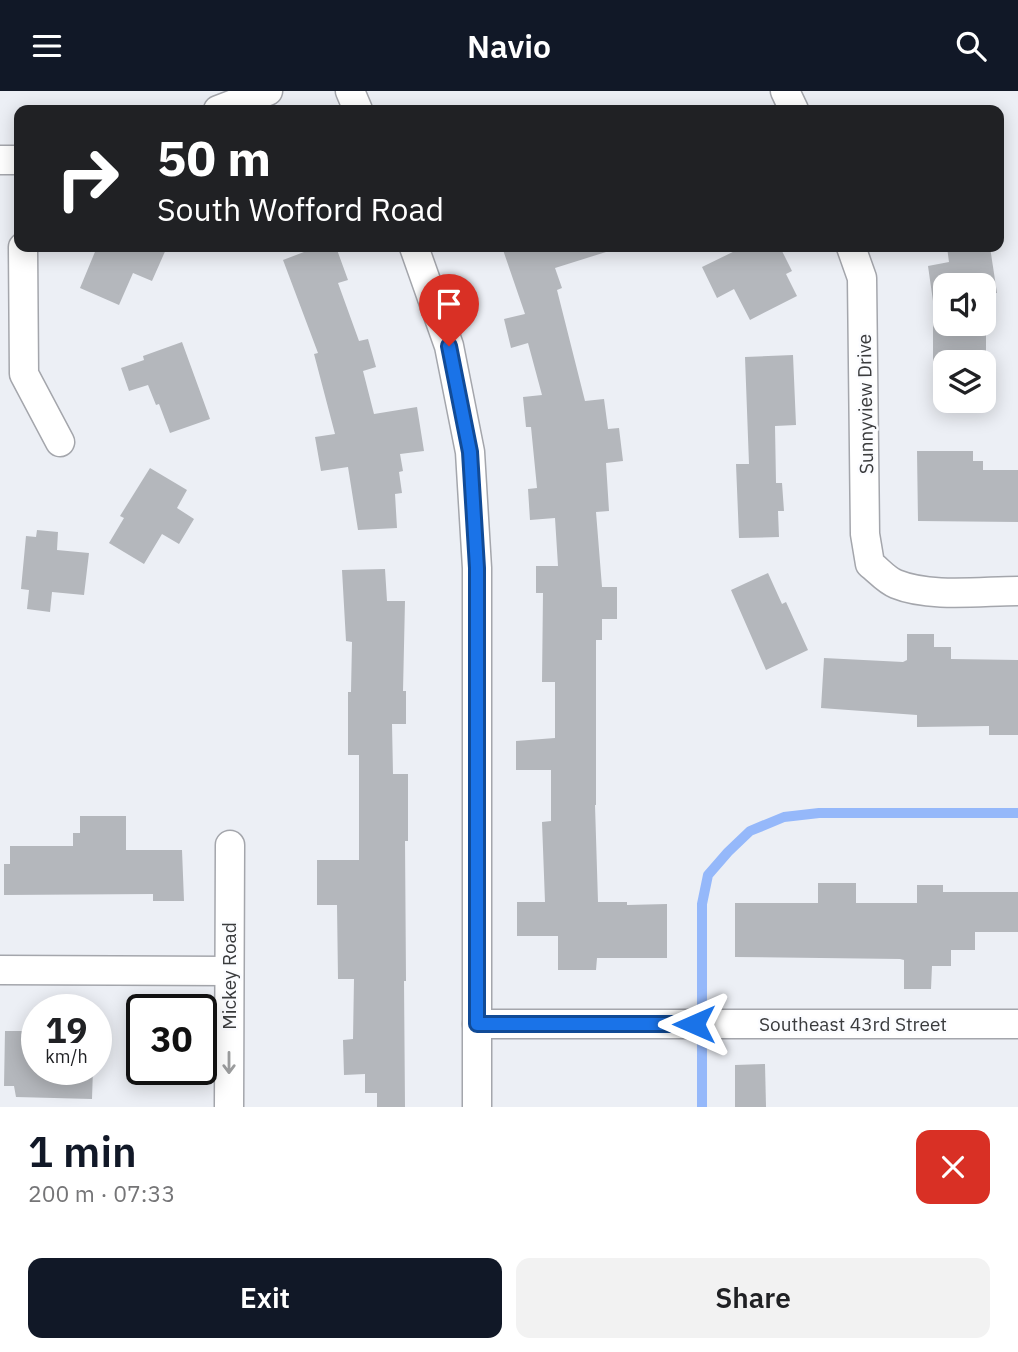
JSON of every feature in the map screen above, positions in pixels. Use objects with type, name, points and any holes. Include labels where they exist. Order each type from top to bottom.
[{"type":"street","points":[[231,105],[268,91]]},
{"type":"street","points":[[23,252],[24,374],[60,442]]},
{"type":"street","points":[[416,252],[449,346],[470,452],[477,568],[477,1107]]},
{"type":"street","name":"Sunnyview Drive","points":[[853,252],[862,278],[865,534],[870,563],[893,583],[908,588],[961,592],[1018,591]]},
{"type":"street","name":"Mickey Road","points":[[229,1107],[230,845]]},
{"type":"street","points":[[0,971],[229,971]]},
{"type":"street","name":"Southeast 43rd Street","points":[[477,1024],[1018,1024]]},
{"type":"building","points":[[95,252],[165,252],[152,281],[133,273],[119,305],[80,288]]},
{"type":"building","points":[[304,252],[338,252],[348,280],[338,283],[359,341],[368,339],[376,367],[363,371],[374,414],[417,407],[424,451],[400,454],[403,471],[399,472],[402,493],[395,494],[397,528],[358,530],[348,467],[321,471],[315,437],[335,434],[314,354],[318,353],[283,260]]},
{"type":"building","points":[[504,252],[606,252],[555,268],[562,288],[557,290],[585,401],[604,399],[608,429],[619,428],[623,461],[606,463],[609,511],[596,512],[602,587],[617,587],[617,619],[602,619],[602,640],[596,640],[595,805],[598,902],[627,902],[627,905],[667,904],[667,958],[597,958],[596,970],[558,970],[558,936],[517,936],[517,902],[545,902],[542,822],[551,821],[551,770],[516,770],[516,741],[555,738],[555,682],[542,682],[543,593],[536,593],[536,566],[558,566],[555,518],[530,520],[528,489],[537,488],[531,427],[526,427],[523,397],[542,395],[528,343],[511,348],[504,319],[525,314]]},
{"type":"building","points":[[733,252],[782,252],[792,271],[786,274],[797,296],[750,320],[734,289],[717,298],[702,267]]},
{"type":"building","points":[[948,252],[991,252],[994,273],[933,273],[933,301],[928,266],[949,262]]},
{"type":"building","points":[[933,336],[986,336],[986,350],[933,350]]},
{"type":"building","points":[[182,342],[210,419],[170,433],[148,385],[129,391],[121,368],[144,360],[143,356]]},
{"type":"building","points":[[793,355],[796,425],[775,426],[776,483],[782,483],[784,511],[778,511],[779,537],[739,538],[736,464],[749,464],[745,357]]},
{"type":"building","points":[[917,451],[973,451],[973,461],[983,461],[983,470],[1018,470],[1018,522],[918,521]]},
{"type":"building","points":[[150,468],[187,490],[177,508],[194,519],[179,544],[162,534],[144,564],[109,543],[124,518],[120,516]]},
{"type":"building","points":[[37,530],[58,532],[57,550],[89,553],[84,595],[52,592],[50,612],[27,609],[29,590],[21,589],[26,536],[36,537]]},
{"type":"building","points":[[385,569],[387,601],[405,601],[403,691],[406,691],[406,724],[392,724],[393,774],[408,774],[408,841],[405,841],[405,1107],[377,1107],[377,1093],[365,1093],[365,1074],[344,1075],[343,1040],[353,1039],[354,979],[338,979],[337,905],[317,905],[317,860],[359,860],[359,755],[348,755],[348,692],[351,692],[352,642],[346,641],[342,570]]},
{"type":"building","points":[[768,573],[782,604],[786,602],[808,650],[766,670],[731,590]]},
{"type":"building","points":[[907,634],[934,634],[934,647],[951,647],[951,659],[1018,660],[1018,735],[989,735],[989,726],[917,727],[917,715],[821,708],[824,658],[903,662],[907,660]]},
{"type":"building","points":[[80,816],[126,816],[126,850],[182,850],[184,901],[153,901],[153,894],[4,895],[4,864],[10,864],[10,846],[73,846],[73,833],[80,833]]},
{"type":"building","points":[[818,883],[856,883],[856,903],[917,903],[917,885],[943,885],[943,892],[1018,892],[1018,932],[975,932],[975,950],[951,950],[951,966],[932,966],[931,989],[904,989],[904,960],[900,959],[735,957],[735,903],[818,903]]},
{"type":"building","points":[[5,1031],[21,1031],[21,1085],[92,1085],[92,1099],[16,1097],[14,1086],[4,1086]]},
{"type":"building","points":[[765,1064],[766,1107],[735,1107],[735,1065]]},
{"type":"waterway","points":[[702,1107],[702,904],[708,875],[750,831],[784,817],[819,813],[1018,813]]},
{"type":"route","points":[[449,346],[470,452],[477,568],[477,1024],[694,1024]]}]
